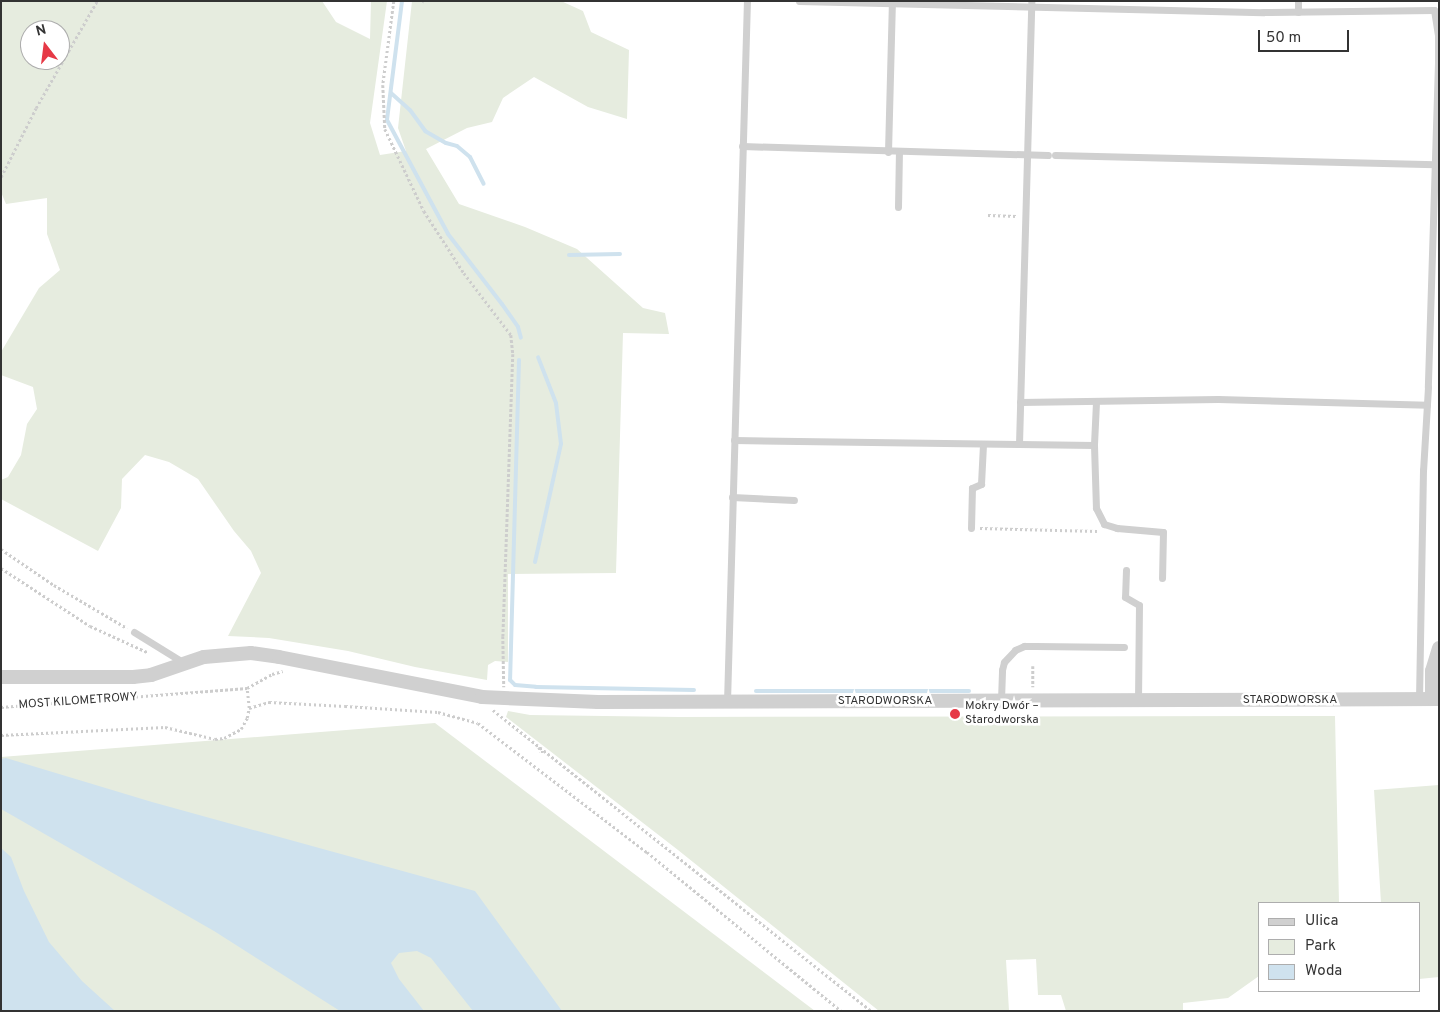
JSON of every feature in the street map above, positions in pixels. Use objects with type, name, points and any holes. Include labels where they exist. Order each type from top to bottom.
[{"type":"street","points":[[1430,699],[1432,671],[1439,648]]},
{"type":"street","name":"STARODWORSKA","points":[[1,677],[132,677],[151,675],[184,663],[222,654],[251,653],[299,660],[482,697],[598,702],[1002,700],[1138,702],[1430,699]]},
{"type":"lane","points":[[726,702],[747,1]]},
{"type":"lane","points":[[799,1],[892,4],[1030,4],[1298,12],[1434,10]]},
{"type":"lane","points":[[1298,1],[1298,12]]},
{"type":"lane","points":[[1401,10],[1402,1]]},
{"type":"lane","points":[[1430,699],[1423,470],[1427,404],[1438,63],[1438,35],[1433,1]]},
{"type":"lane","points":[[888,152],[892,4]]},
{"type":"lane","points":[[1018,444],[1030,4]]},
{"type":"lane","points":[[742,146],[888,152],[1435,164]]},
{"type":"lane","points":[[898,207],[899,152]]},
{"type":"lane","points":[[1020,402],[1218,399],[1427,404]]},
{"type":"lane","points":[[1096,402],[1094,445],[1096,508],[1104,524],[1117,528],[1163,532],[1162,578]]},
{"type":"lane","points":[[734,440],[1094,445]]},
{"type":"lane","points":[[971,528],[972,488],[981,484],[983,444]]},
{"type":"lane","points":[[732,497],[794,500]]},
{"type":"lane","points":[[1126,570],[1125,597],[1139,605],[1138,702]]},
{"type":"lane","points":[[134,632],[184,663]]},
{"type":"lane","points":[[1002,700],[1002,670],[1004,662],[1015,650],[1030,646],[1124,647]]},
{"type":"path","points":[[1,177],[36,108],[97,1]]},
{"type":"path","points":[[394,1],[383,85],[383,124],[429,219],[464,273],[511,335],[513,354],[503,636],[504,698]]},
{"type":"path","points":[[988,215],[1024,216]]},
{"type":"path","points":[[971,528],[1098,531],[1104,524]]},
{"type":"path","points":[[1,549],[54,585],[134,632]]},
{"type":"path","points":[[1,568],[90,626],[149,653]]},
{"type":"path","points":[[1,735],[165,728],[215,739],[224,738],[241,729],[249,708],[247,688],[272,674],[297,668],[299,660]]},
{"type":"path","points":[[1033,666],[1033,682]]},
{"type":"path","name":"MOST KILOMETROWY","points":[[1,707],[247,688]]},
{"type":"path","points":[[482,697],[488,706],[872,1011]]},
{"type":"path","points":[[249,708],[269,702],[438,712],[478,723],[647,852],[842,1011]]},
{"type":"path","points":[[539,747],[541,752],[546,752]]},
{"type":"green space","points":[[1,1],[322,1],[336,22],[370,39],[371,1],[387,1],[370,123],[380,155],[406,151],[398,128],[412,1],[561,1],[583,11],[591,32],[629,50],[627,119],[588,107],[534,77],[503,98],[492,122],[467,128],[426,149],[459,204],[525,227],[577,249],[643,308],[665,313],[669,334],[623,333],[616,573],[508,574],[508,662],[495,661],[488,665],[487,680],[415,667],[348,651],[269,638],[228,636],[261,573],[251,551],[234,531],[198,479],[169,462],[145,455],[122,479],[121,508],[98,551],[1,499],[1,480],[8,477],[21,455],[27,424],[37,409],[33,387],[1,375],[1,352],[39,288],[60,270],[47,234],[47,198],[6,204],[1,192]]},
{"type":"green space","points":[[508,711],[530,715],[679,717],[1335,716],[1339,902],[1258,902],[1258,977],[1228,998],[1183,1003],[1183,1011],[1066,1011],[1061,995],[1038,995],[1036,959],[1006,960],[1009,1011],[879,1011],[678,850],[506,717]]},
{"type":"green space","points":[[435,723],[815,1011],[1,1011],[1,757]]},
{"type":"green space","points":[[1439,785],[1439,977],[1420,979],[1420,902],[1381,902],[1374,790]]},
{"type":"water","points":[[6,758],[152,802],[475,891],[562,1011],[473,1011],[431,958],[417,951],[399,953],[391,963],[399,979],[424,1011],[340,1011],[214,931],[1,809],[1,759]]},
{"type":"water","points":[[1,848],[11,857],[24,891],[49,942],[82,981],[115,1011],[1,1011]]},
{"type":"waterway","points":[[402,1],[387,120],[448,234],[502,304],[518,327],[521,338]]},
{"type":"waterway","points":[[391,93],[410,110],[425,131],[446,143],[457,146],[470,157],[484,184]]},
{"type":"waterway","points":[[569,255],[620,254]]},
{"type":"waterway","points":[[535,562],[561,444],[556,403],[538,357]]},
{"type":"waterway","points":[[519,360],[510,680],[515,685],[536,687],[694,690]]},
{"type":"waterway","points":[[756,691],[969,691]]},
{"type":"place","name":"Mokry Dwór – Starodworska","points":[[955,714]]}]
